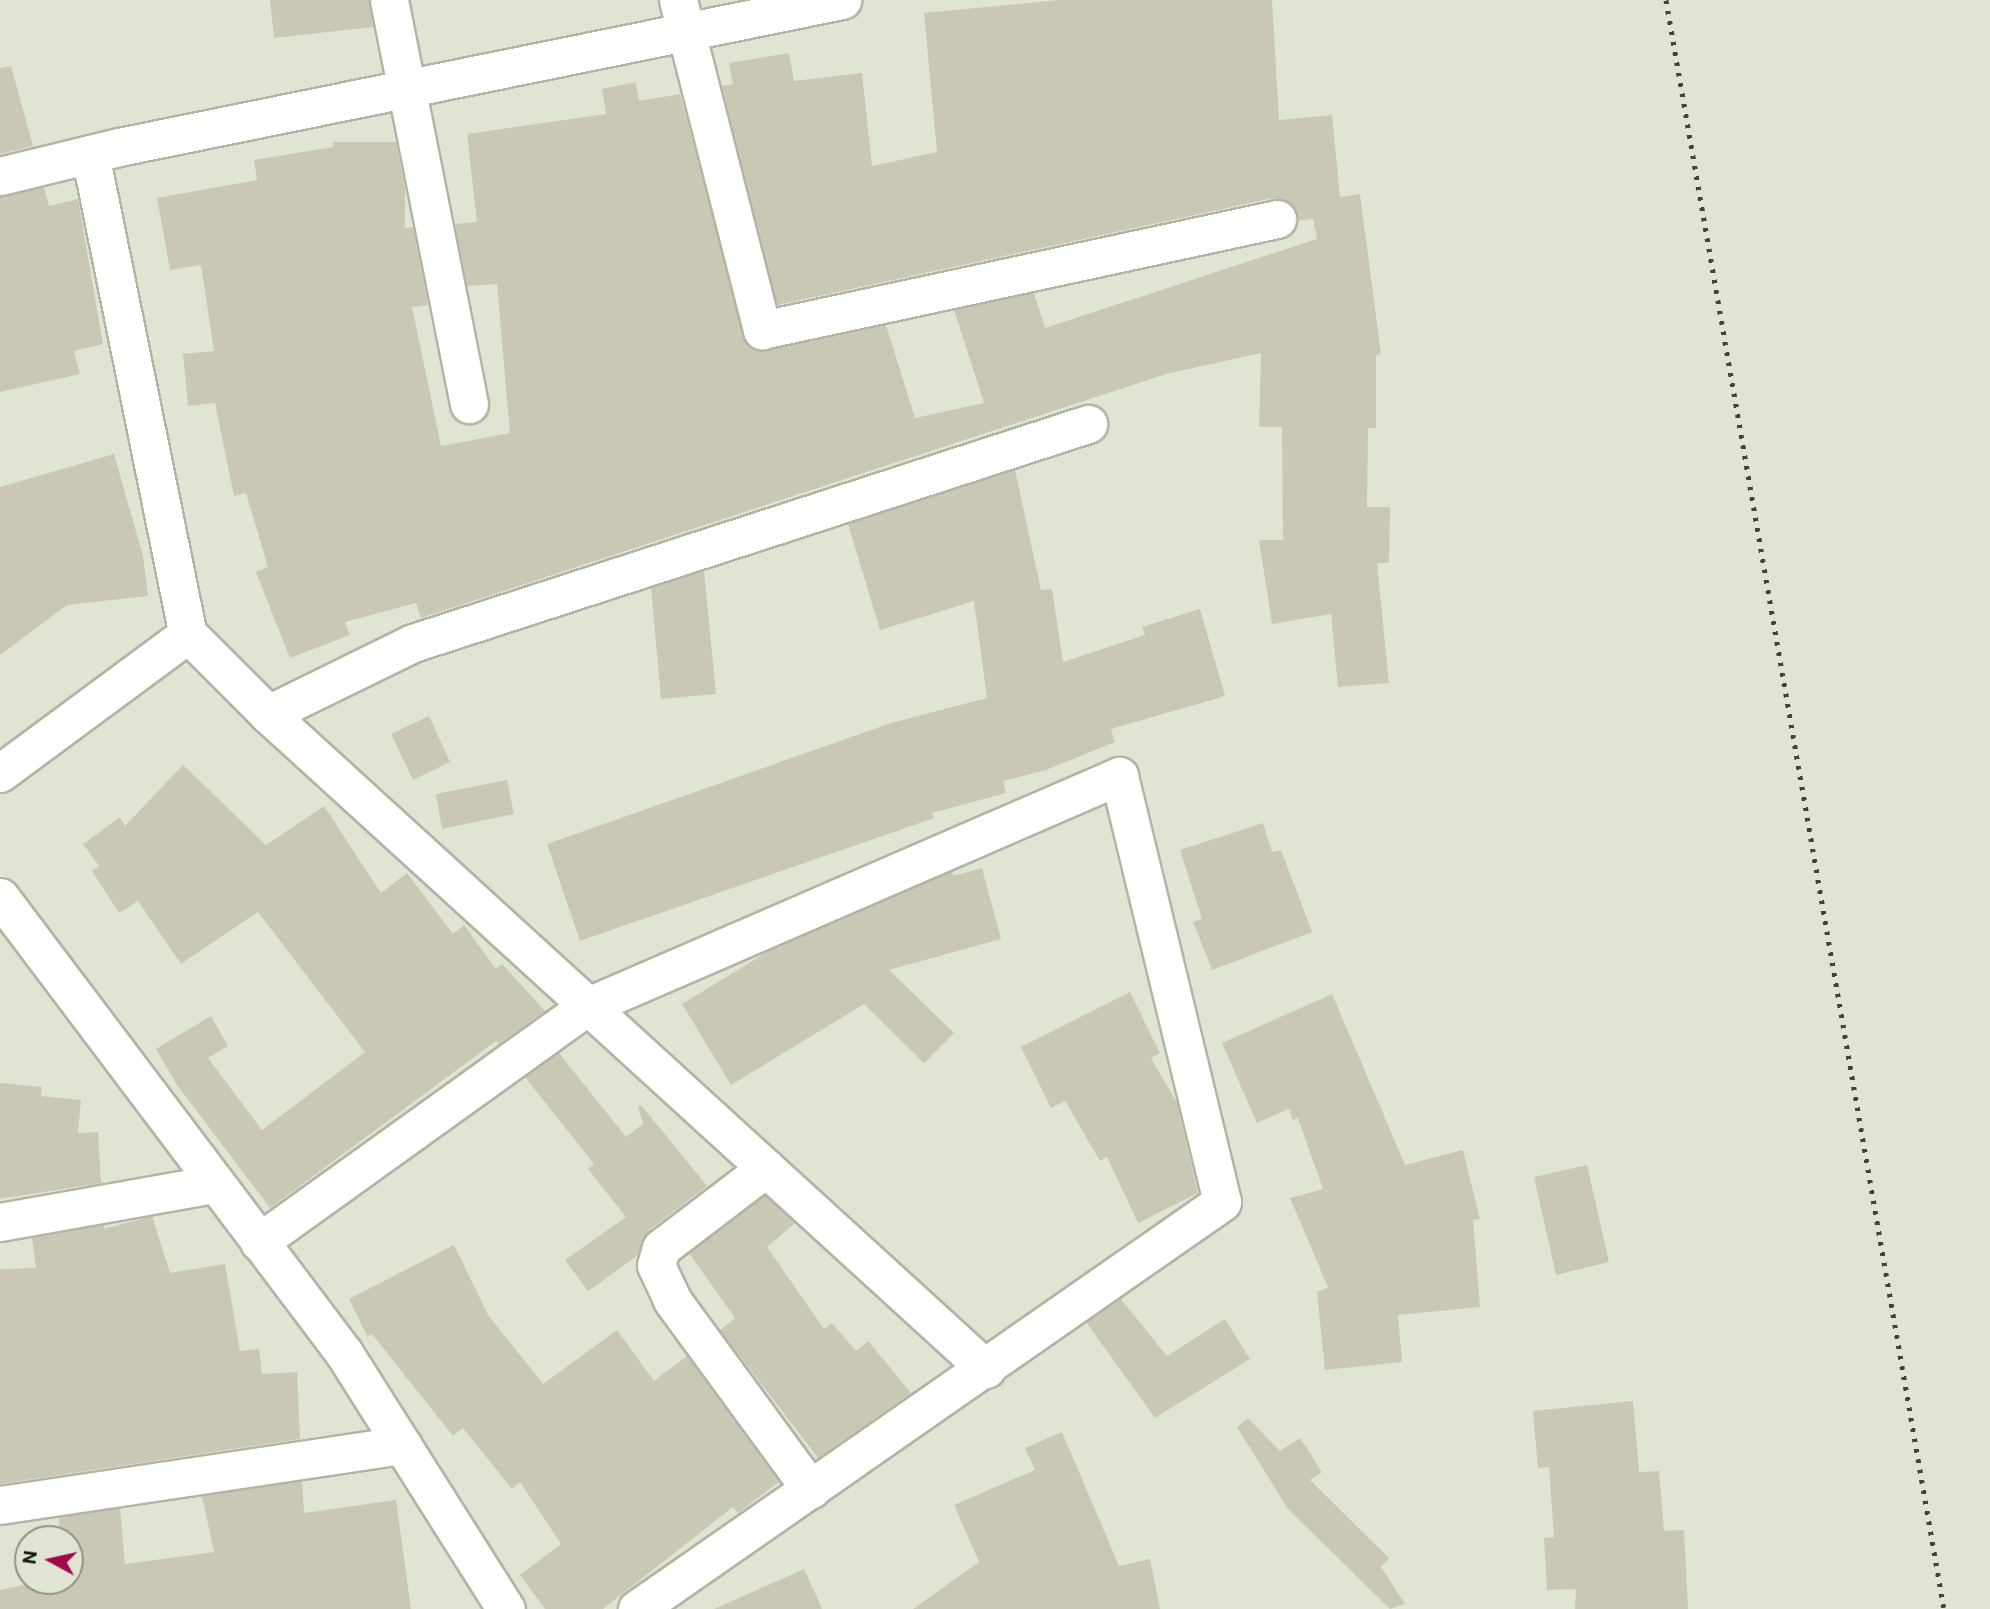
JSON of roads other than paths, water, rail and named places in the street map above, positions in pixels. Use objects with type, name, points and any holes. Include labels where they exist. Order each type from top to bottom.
[{"type":"street","points":[[389,0],[404,87],[469,404]]},
{"type":"street","points":[[0,176],[404,87],[680,16],[842,0]]},
{"type":"street","points":[[680,16],[762,330],[1277,219]]},
{"type":"street","points":[[90,155],[188,634],[268,714],[986,1369]]},
{"type":"street","points":[[268,714],[413,643],[1088,424]]},
{"type":"street","points":[[0,774],[188,634]]},
{"type":"street","points":[[259,1242],[588,1006],[1119,776],[1222,1202],[986,1369],[637,1609]]},
{"type":"street","points":[[0,897],[344,1353],[506,1609]]},
{"type":"street","points":[[766,1168],[661,1248],[656,1265],[672,1300],[811,1490]]},
{"type":"street","points":[[0,1222],[214,1184]]},
{"type":"street","points":[[0,1505],[403,1445]]},
{"type":"railway","points":[[1666,0],[1944,1609]]}]
